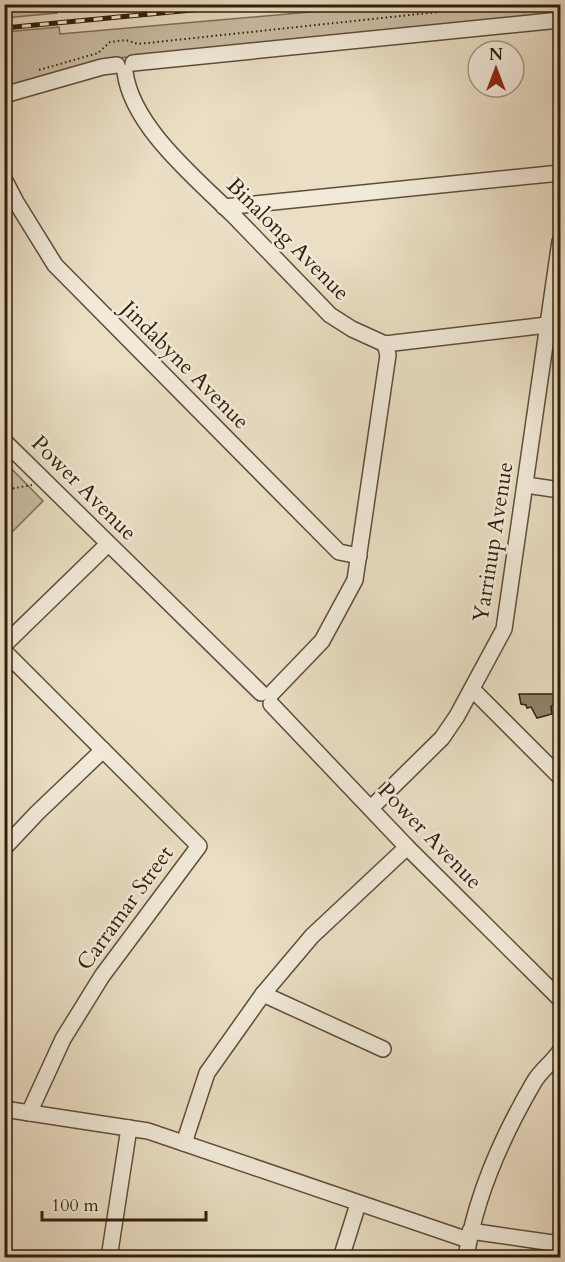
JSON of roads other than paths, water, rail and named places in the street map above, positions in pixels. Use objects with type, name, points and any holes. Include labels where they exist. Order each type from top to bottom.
[{"type":"street","points":[[4,96],[102,67],[125,67],[561,20]]},
{"type":"street","name":"Binalong Avenue","points":[[125,67],[129,88],[144,119],[175,158],[330,315],[352,329],[375,337],[385,344]]},
{"type":"street","points":[[224,207],[561,173]]},
{"type":"street","name":"Jindabyne Avenue","points":[[4,179],[55,265],[339,552],[359,555]]},
{"type":"street","name":"Yarrinup Avenue","points":[[371,808],[442,738],[472,689],[504,629],[561,241]]},
{"type":"street","points":[[268,696],[322,641],[355,580],[388,355],[385,344],[547,325]]},
{"type":"street","name":"Power Avenue","points":[[4,441],[108,544],[268,696],[407,847],[560,1000]]},
{"type":"street","points":[[526,485],[561,490]]},
{"type":"street","points":[[4,645],[108,544]]},
{"type":"street","name":"Carramar Street","points":[[4,651],[199,846],[102,976],[63,1039],[29,1113]]},
{"type":"street","points":[[472,689],[561,777]]},
{"type":"street","points":[[4,848],[103,750]]},
{"type":"street","points":[[184,1143],[207,1073],[263,994],[312,936],[407,847]]},
{"type":"street","points":[[263,994],[383,1048]]},
{"type":"street","points":[[466,1257],[469,1235],[485,1180],[535,1081],[560,1053]]},
{"type":"street","points":[[4,1109],[129,1128],[184,1143],[358,1204],[469,1235],[561,1244]]},
{"type":"street","points":[[109,1257],[129,1128]]},
{"type":"street","points":[[341,1257],[358,1204]]},
{"type":"railway","points":[[4,28],[255,4]]}]
